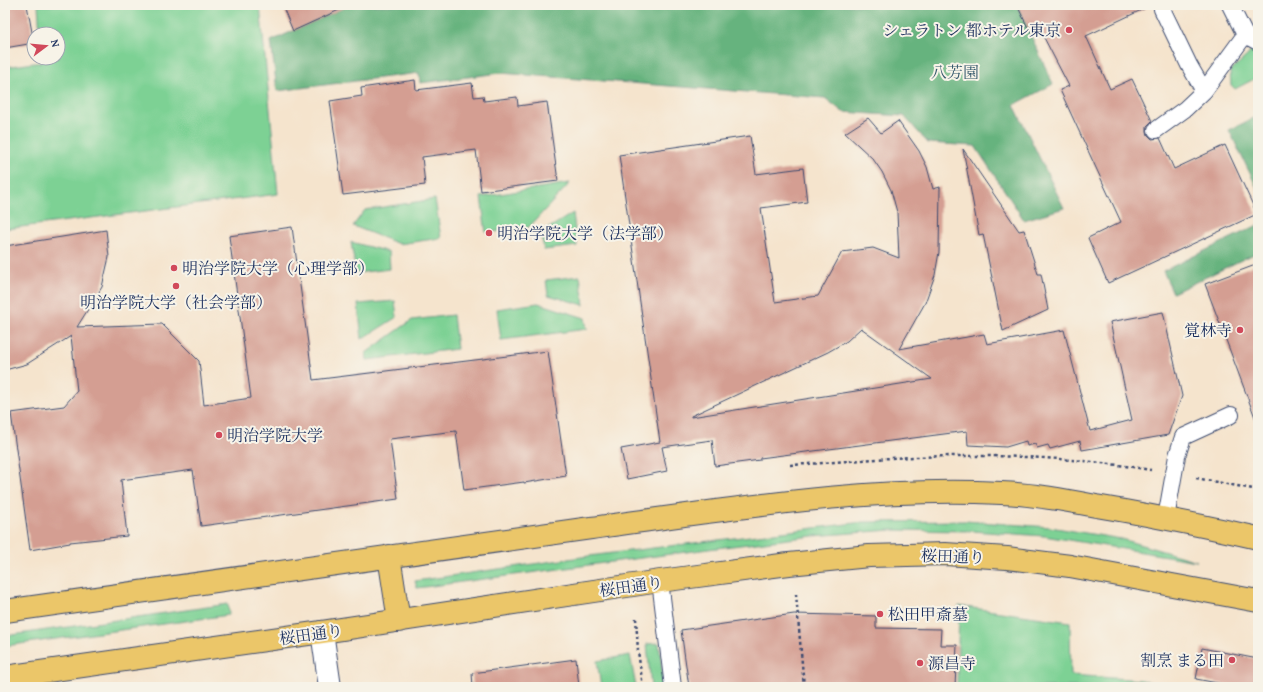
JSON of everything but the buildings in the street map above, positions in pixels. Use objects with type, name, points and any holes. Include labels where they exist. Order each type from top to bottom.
[{"type":"highway","points":[[5,611],[389,556],[775,504],[859,495],[935,490],[1005,493],[1066,500],[1166,518],[1258,538]]},
{"type":"highway","name":"桜田通り","points":[[5,677],[400,621],[660,581],[789,564],[869,556],[945,554],[1007,558],[1070,566],[1258,601]]},
{"type":"highway","points":[[389,556],[400,621]]},
{"type":"street","points":[[322,632],[330,687]]},
{"type":"lane","points":[[1156,130],[1185,109],[1254,35],[1230,5]]},
{"type":"lane","points":[[1162,9],[1188,65],[1204,90]]},
{"type":"lane","points":[[1166,518],[1183,437],[1231,415]]},
{"type":"lane","points":[[660,581],[674,687]]},
{"type":"path","points":[[790,465],[918,457],[1022,457],[1121,464],[1258,490]]},
{"type":"path","points":[[796,594],[804,687]]},
{"type":"path","points":[[636,618],[638,651],[643,687]]},
{"type":"green space","points":[[38,5],[260,5],[278,194],[5,229],[5,67],[26,64],[26,66],[66,66],[66,26],[39,26]]},
{"type":"green space","name":"八芳園","points":[[350,5],[1017,5],[1053,84],[1014,105],[1064,208],[1024,220],[975,146],[928,143],[904,116],[843,112],[825,98],[500,73],[420,83],[419,73],[277,91],[271,41]]},
{"type":"green space","points":[[1253,47],[1258,58],[1258,77],[1235,89],[1231,85],[1230,71],[1248,55]]},
{"type":"green space","points":[[1254,118],[1258,126],[1258,190],[1229,130]]},
{"type":"green space","points":[[570,183],[529,227],[486,233],[481,197]]},
{"type":"green space","points":[[435,199],[441,238],[399,244],[353,226],[365,210]]},
{"type":"green space","points":[[573,213],[577,246],[544,250],[541,233]]},
{"type":"green space","points":[[1258,225],[1258,252],[1173,293],[1163,271]]},
{"type":"green space","points":[[351,242],[389,252],[390,269],[356,273]]},
{"type":"green space","points":[[580,276],[584,305],[548,295],[546,280]]},
{"type":"green space","points":[[395,301],[397,317],[362,339],[358,304]]},
{"type":"green space","points":[[538,303],[585,318],[587,329],[501,340],[497,309]]},
{"type":"green space","points":[[453,315],[457,349],[367,360],[366,353],[412,320]]},
{"type":"green space","points":[[965,521],[1050,527],[1121,539],[1197,561],[1044,536],[972,531],[891,530],[813,536],[417,588],[415,581],[589,556],[863,522]]},
{"type":"green space","points":[[228,604],[229,615],[5,646],[5,636]]},
{"type":"green space","points":[[959,606],[1070,622],[1071,675],[1142,680],[1168,687],[957,687]]},
{"type":"green space","points":[[659,643],[664,687],[651,687],[647,644]]},
{"type":"green space","points":[[630,655],[636,687],[601,687],[597,661]]},
{"type":"place","name":"シェラトン 都ホテル東京","points":[[1069,30]]},
{"type":"place","name":"明治学院大学（法学部）","points":[[489,233]]},
{"type":"place","name":"明治学院大学（心理学部）","points":[[174,268]]},
{"type":"place","name":"明治学院大学（社会学部）","points":[[176,286]]},
{"type":"place","name":"覚林寺","points":[[1240,330]]},
{"type":"place","name":"明治学院大学","points":[[219,435]]},
{"type":"place","name":"松田甲斎墓","points":[[880,614]]},
{"type":"place","name":"割烹 まる田","points":[[1232,660]]},
{"type":"place","name":"源昌寺","points":[[920,663]]}]
